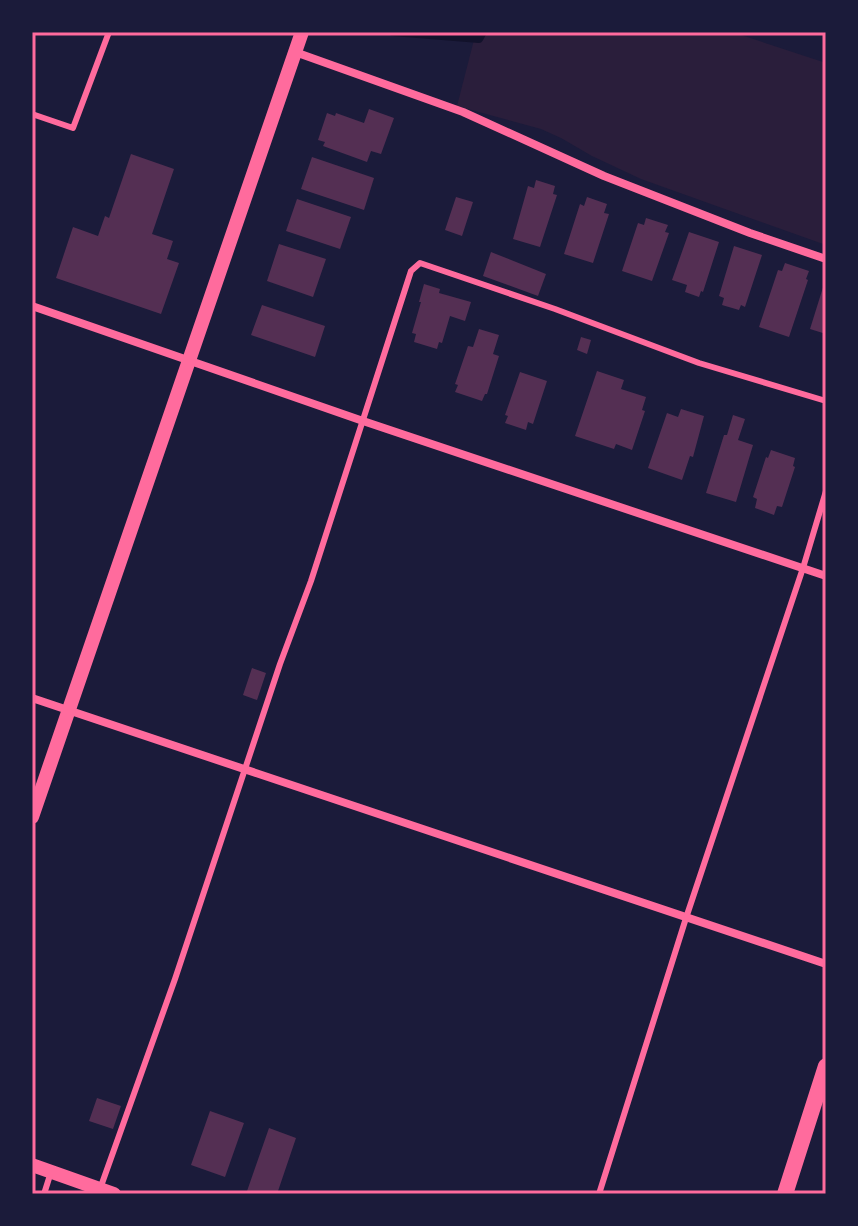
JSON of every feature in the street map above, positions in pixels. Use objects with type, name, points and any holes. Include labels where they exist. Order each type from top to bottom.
[{"type":"main road","points":[[785,1194],[826,1066]]},
{"type":"street","points":[[32,817],[302,32]]},
{"type":"street","points":[[295,52],[463,112],[604,176],[826,259]]},
{"type":"street","points":[[32,306],[826,576]]},
{"type":"street","points":[[32,698],[826,964]]},
{"type":"street","points":[[32,1165],[107,1192]]},
{"type":"lane","points":[[32,114],[73,128],[109,32]]},
{"type":"lane","points":[[107,1192],[244,769],[311,581],[411,271],[420,263],[699,363],[826,401]]},
{"type":"lane","points":[[599,1194],[826,491]]},
{"type":"lane","points":[[44,1194],[51,1172]]},
{"type":"shaded area","points":[[476,32],[732,32],[826,63],[826,245],[641,179],[541,129],[457,106]]},
{"type":"building","points":[[369,109],[394,118],[381,154],[371,151],[367,162],[323,146],[325,142],[318,140],[327,113],[364,123]]},
{"type":"building","points":[[131,154],[174,169],[152,234],[173,241],[167,259],[179,263],[161,314],[56,278],[73,227],[98,236],[105,216],[109,218]]},
{"type":"building","points":[[312,157],[374,178],[364,210],[301,189]]},
{"type":"building","points":[[536,180],[555,186],[553,194],[557,195],[540,247],[513,239],[528,186],[534,188]]},
{"type":"building","points":[[456,197],[473,202],[462,236],[445,230]]},
{"type":"building","points":[[587,197],[607,204],[604,213],[609,214],[593,263],[564,254],[580,204],[584,206]]},
{"type":"building","points":[[297,199],[351,217],[340,249],[286,231]]},
{"type":"building","points":[[646,218],[668,225],[665,232],[669,233],[652,281],[622,271],[638,223],[644,225]]},
{"type":"building","points":[[689,232],[719,242],[699,297],[685,292],[687,285],[672,280]]},
{"type":"building","points":[[279,244],[326,259],[313,297],[267,281]]},
{"type":"building","points":[[734,246],[762,255],[745,307],[741,305],[739,310],[722,305],[724,298],[719,296]]},
{"type":"building","points":[[491,252],[546,274],[538,296],[483,276]]},
{"type":"building","points":[[785,263],[809,271],[789,337],[759,327],[778,270],[782,271]]},
{"type":"building","points":[[826,281],[826,334],[810,329]]},
{"type":"building","points":[[424,284],[440,289],[439,293],[471,302],[465,321],[450,316],[442,343],[439,342],[437,349],[414,342],[416,334],[412,333]]},
{"type":"building","points":[[262,305],[325,326],[315,357],[251,335]]},
{"type":"building","points":[[479,329],[499,335],[493,354],[499,356],[482,401],[455,392],[468,346],[473,347]]},
{"type":"building","points":[[581,337],[591,340],[587,354],[577,350]]},
{"type":"building","points":[[597,371],[624,380],[621,389],[646,397],[642,410],[645,411],[632,450],[616,444],[614,449],[575,436]]},
{"type":"building","points":[[520,372],[547,381],[533,424],[528,422],[526,430],[505,423]]},
{"type":"building","points":[[681,409],[704,416],[693,457],[690,456],[682,480],[648,468],[667,413],[678,417]]},
{"type":"building","points":[[733,415],[745,419],[738,440],[753,445],[736,502],[706,493]]},
{"type":"building","points":[[771,450],[795,458],[782,507],[777,506],[774,515],[755,508],[757,499],[753,497]]},
{"type":"building","points":[[252,668],[266,673],[257,700],[243,695]]},
{"type":"building","points":[[97,1098],[121,1106],[113,1129],[89,1121]]},
{"type":"building","points":[[210,1111],[244,1123],[225,1177],[191,1165]]},
{"type":"building","points":[[269,1128],[296,1138],[277,1194],[246,1194]]},
{"type":"waterway","points":[[393,32],[479,39],[483,32]]}]
